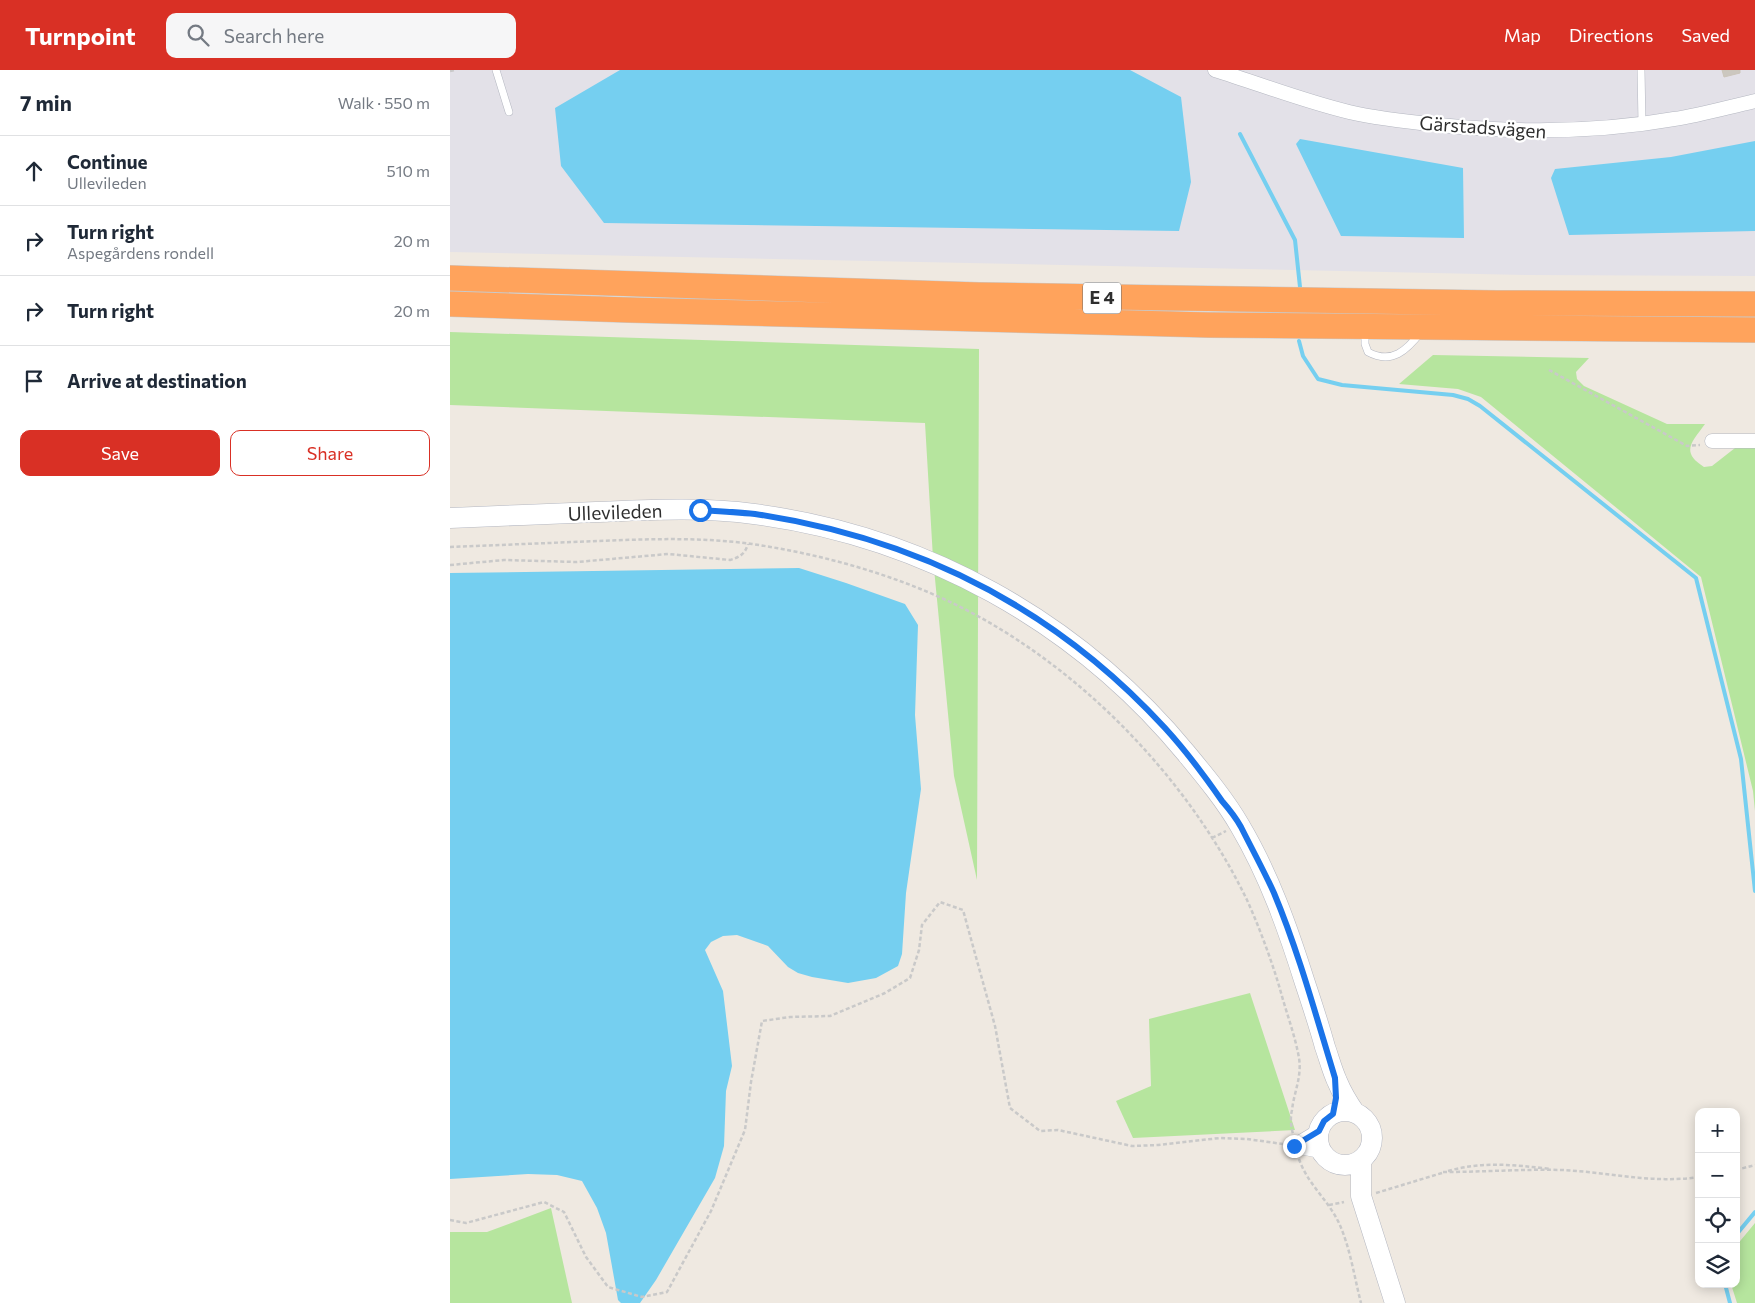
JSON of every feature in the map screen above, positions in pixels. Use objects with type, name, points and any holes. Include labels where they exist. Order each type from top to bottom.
[{"type":"highway","name":"E 4","points":[[450,278],[979,295],[1366,314],[1424,328],[1755,330]]},
{"type":"highway","name":"E 4","points":[[450,304],[1026,321],[1755,304]]},
{"type":"main road","name":"Ullevileden","points":[[450,518],[634,510],[700,510],[754,514],[856,535],[904,551],[950,570],[995,593],[1045,623],[1095,661],[1136,698],[1205,776],[1240,825],[1274,893],[1298,959],[1335,1078],[1355,1113]]},
{"type":"main road","name":"Ullevileden","points":[[1333,1114],[1336,1098],[1335,1078]]},
{"type":"main road","points":[[1344,1111],[1355,1113],[1366,1122],[1372,1135],[1370,1149],[1361,1160],[1347,1165],[1332,1162],[1321,1151],[1319,1131],[1324,1121],[1333,1114],[1344,1111]]},
{"type":"main road","points":[[1360,1197],[1361,1160]]},
{"type":"main road","points":[[1339,1164],[1360,1197],[1395,1303]]},
{"type":"street","name":"Gärstadsvägen","points":[[1215,70],[1250,75],[1297,98],[1350,112],[1401,121],[1494,130],[1539,132],[1642,123],[1674,119],[1755,100]]},
{"type":"street","points":[[1712,441],[1755,441]]},
{"type":"street","points":[[1295,1147],[1319,1131]]},
{"type":"street","points":[[1295,1147],[1321,1151]]},
{"type":"lane","points":[[496,70],[508,112]]},
{"type":"lane","points":[[1641,70],[1642,123]]},
{"type":"path","points":[[450,71],[454,70]]},
{"type":"path","points":[[1549,370],[1687,446],[1696,446],[1712,441]]},
{"type":"path","points":[[450,547],[633,540],[698,540],[790,550],[848,564],[900,581],[947,600],[994,626],[1043,657],[1083,689],[1151,757],[1184,797],[1212,838],[1247,901],[1272,964],[1300,1060],[1300,1078],[1291,1113],[1295,1147],[1310,1182],[1338,1221],[1360,1303]]},
{"type":"path","points":[[450,565],[504,560],[577,562],[668,554],[730,560],[739,557],[745,552],[748,544]]},
{"type":"path","points":[[450,1220],[466,1223],[544,1202],[564,1212],[586,1257],[608,1287],[642,1297],[667,1292],[711,1211],[745,1130],[762,1021],[790,1017],[830,1016],[885,993],[910,978],[920,950],[922,925],[940,902],[963,910],[995,1026],[1010,1108],[1040,1131],[1058,1130],[1132,1146],[1220,1138],[1247,1139],[1295,1147]]},
{"type":"path","points":[[1328,1206],[1476,1164],[1501,1163],[1667,1179],[1695,1177]]},
{"type":"path","points":[[1740,1169],[1755,1165]]},
{"type":"path","points":[[1443,1172],[1562,1170]]},
{"type":"shaded area","points":[[450,70],[1755,70],[1755,276],[1528,275],[450,252]]},
{"type":"green space","points":[[450,332],[979,349],[977,880],[954,776],[933,558],[925,423],[450,405]]},
{"type":"green space","points":[[1433,355],[1589,358],[1576,372],[1577,379],[1584,386],[1667,424],[1705,424],[1693,442],[1690,452],[1697,462],[1704,467],[1712,466],[1735,448],[1755,448],[1755,811],[1753,791],[1701,577],[1481,397],[1458,389],[1399,384]]},
{"type":"green space","points":[[1250,993],[1295,1130],[1133,1138],[1116,1101],[1151,1086],[1149,1019]]},
{"type":"green space","points":[[551,1208],[572,1303],[450,1303],[450,1232],[487,1232]]},
{"type":"green space","points":[[1755,1223],[1755,1303],[1737,1303],[1732,1288],[1740,1288],[1740,1241]]},
{"type":"water","points":[[620,70],[1130,70],[1181,97],[1191,182],[1179,231],[604,223],[561,166],[555,108]]},
{"type":"water","points":[[1300,139],[1463,168],[1464,238],[1341,236],[1296,144]]},
{"type":"water","points":[[1755,141],[1755,231],[1569,235],[1551,178],[1555,169],[1671,157]]},
{"type":"water","points":[[799,568],[905,604],[918,625],[915,715],[921,789],[906,893],[902,954],[898,966],[876,978],[848,983],[798,973],[788,967],[768,946],[737,935],[723,936],[711,942],[705,950],[723,991],[732,1066],[726,1091],[724,1146],[715,1178],[656,1280],[640,1303],[621,1303],[618,1300],[606,1233],[597,1208],[582,1181],[557,1175],[528,1174],[450,1179],[450,573]]},
{"type":"building","points":[[1722,70],[1740,70],[1740,73],[1724,77]]},
{"type":"waterway","points":[[1240,134],[1295,240],[1300,287]]},
{"type":"waterway","points":[[1299,341],[1303,356],[1318,379],[1342,385],[1453,395],[1468,399],[1480,406],[1696,578],[1741,759],[1755,891]]},
{"type":"waterway","points":[[1740,1230],[1755,1212]]},
{"type":"waterway","points":[[1726,1288],[1730,1303]]},
{"type":"route","points":[[700,510],[754,514],[856,535],[904,551],[950,570],[995,593],[1045,623],[1095,661],[1136,698],[1205,776],[1240,825],[1274,893],[1298,959],[1335,1078],[1336,1098],[1333,1114],[1324,1121],[1319,1131],[1294,1146]]}]
